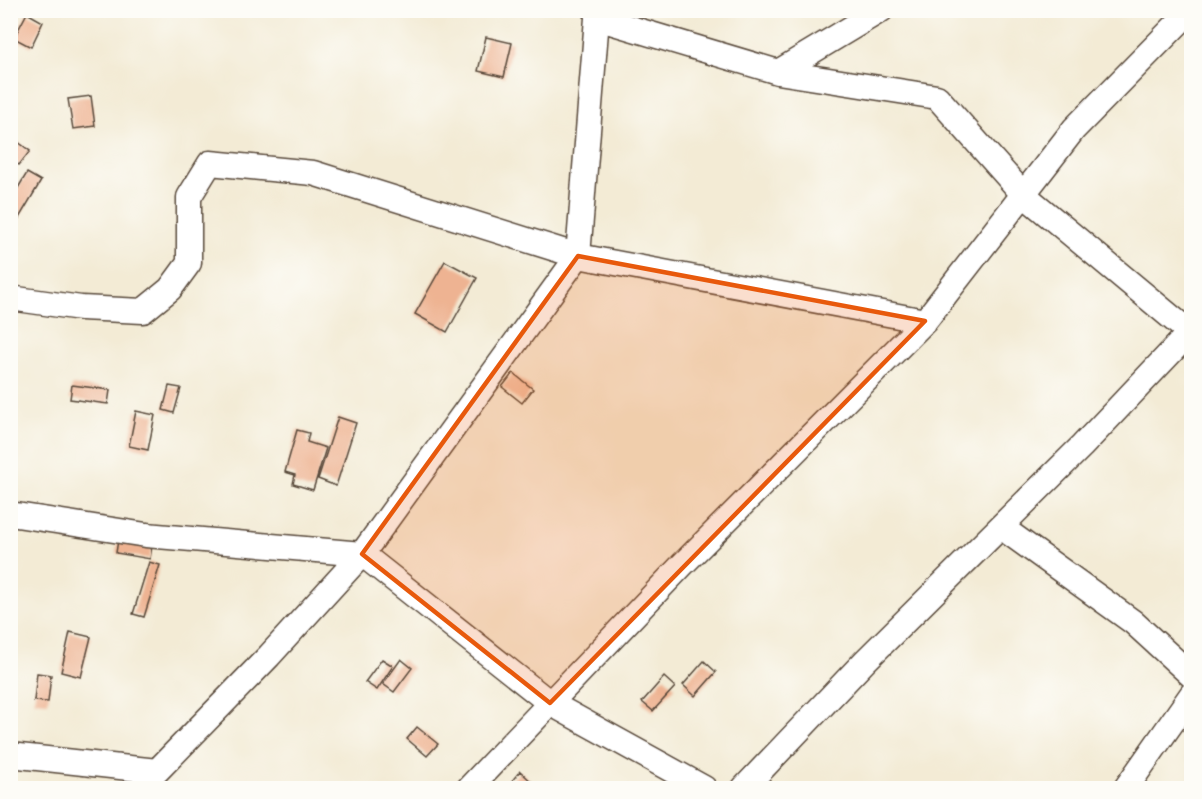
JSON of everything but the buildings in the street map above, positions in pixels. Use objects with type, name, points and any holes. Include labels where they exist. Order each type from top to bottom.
[{"type":"street","points":[[778,72],[881,10]]},
{"type":"street","points":[[469,789],[682,565],[925,321],[1074,129],[1191,10]]},
{"type":"street","points":[[10,755],[157,771],[269,656],[362,554],[578,256],[599,14],[778,72],[937,97],[1023,194],[1190,331],[1082,446],[865,661],[744,789]]},
{"type":"street","points":[[10,298],[81,308],[143,311],[170,288],[189,263],[189,197],[210,163],[313,173],[578,256],[925,321]]},
{"type":"street","points":[[10,513],[146,535],[362,554],[550,703],[704,789]]},
{"type":"street","points":[[1001,527],[1132,622],[1191,676]]},
{"type":"street","points":[[1126,789],[1191,694]]},
{"type":"highlighted area","points":[[578,256],[925,321],[550,703],[362,554]]}]
